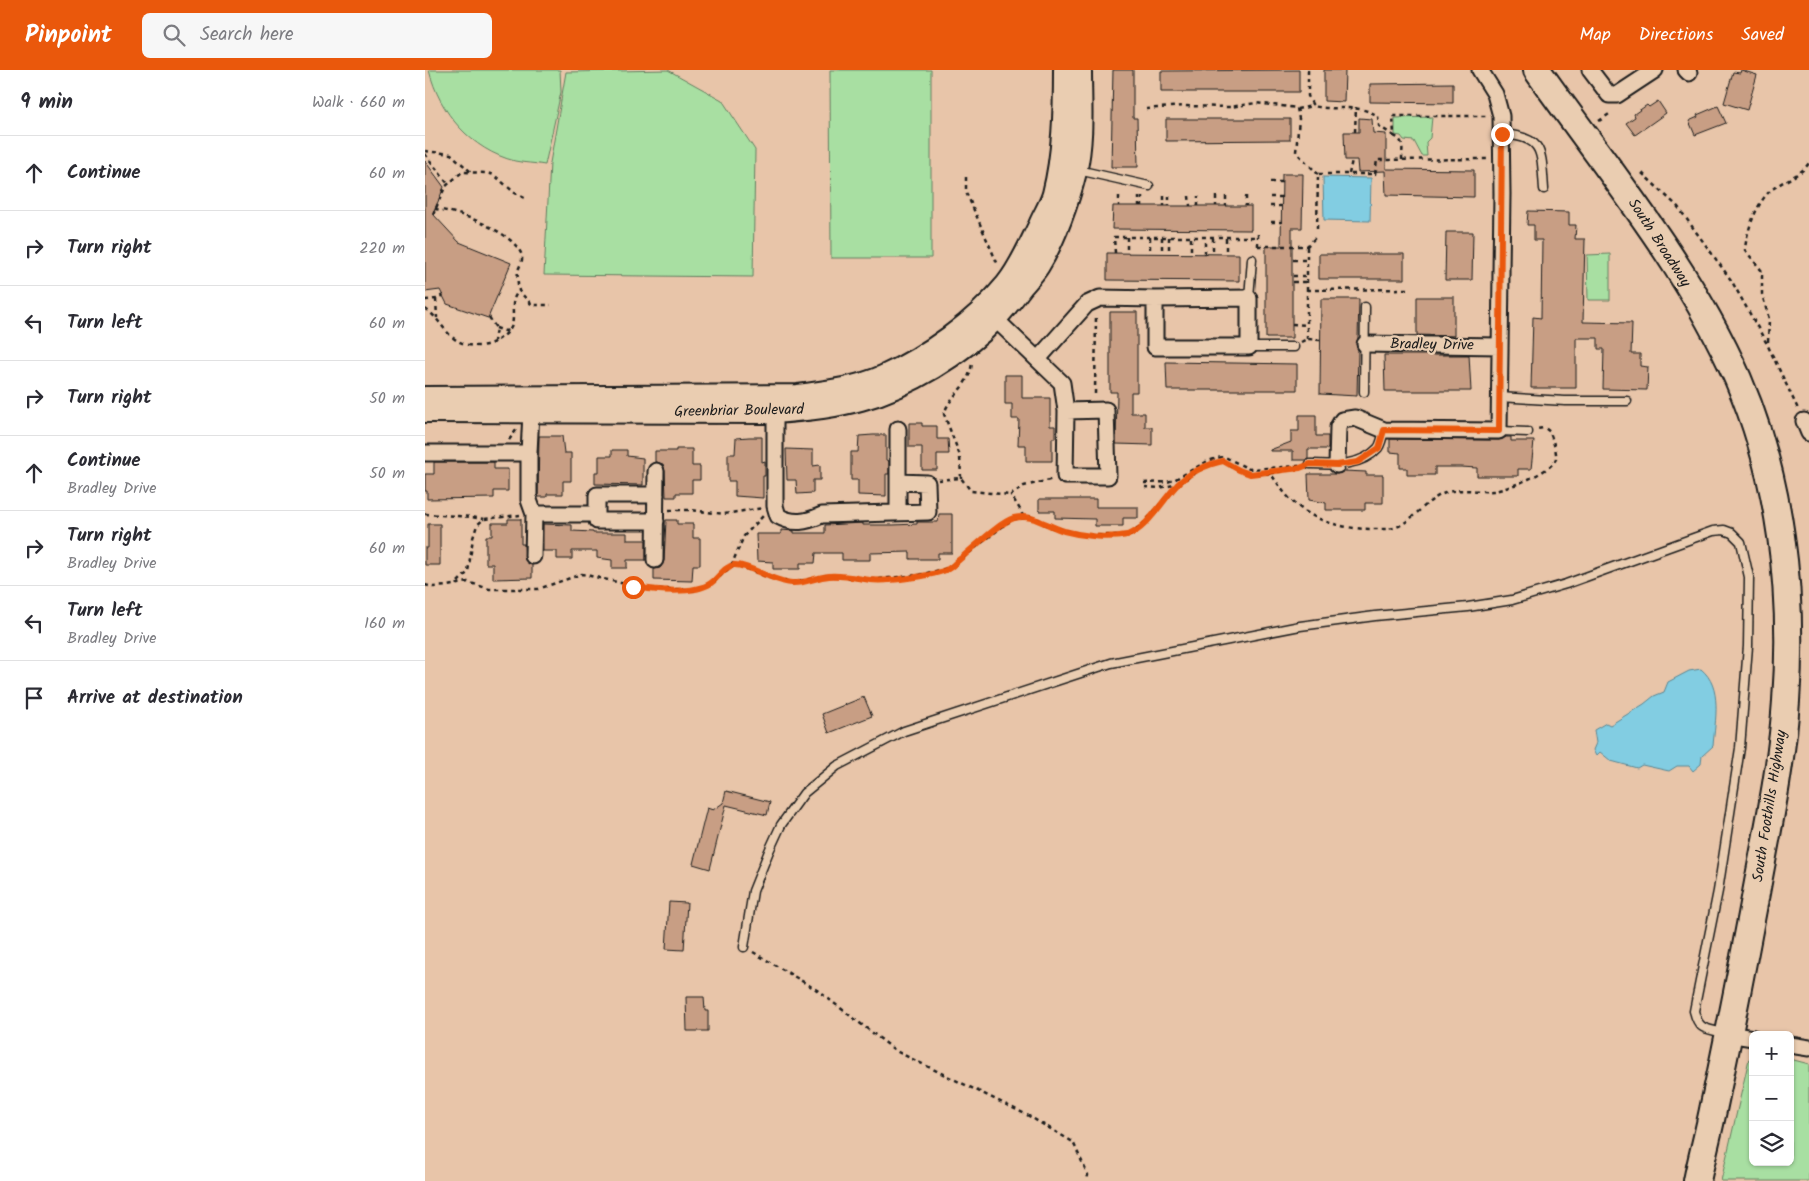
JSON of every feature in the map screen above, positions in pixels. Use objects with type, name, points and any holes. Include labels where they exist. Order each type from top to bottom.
[{"type":"highway","name":"South Broadway","points":[[1537,70],[1635,205],[1699,304],[1738,380],[1756,429]]},
{"type":"highway","name":"South Foothills Highway","points":[[1697,1181],[1740,1036],[1786,702],[1788,668],[1787,599],[1781,534],[1766,459],[1756,429]]},
{"type":"street","name":"Greenbriar Boulevard","points":[[1064,70],[1062,132],[1068,168]]},
{"type":"street","name":"Greenbriar Boulevard","points":[[425,412],[531,412],[775,404],[798,395],[852,386],[882,376],[925,353],[955,332],[990,314],[1023,258],[1052,196],[1068,168],[1081,137],[1081,70]]},
{"type":"street","points":[[1337,465],[1337,426],[1342,420],[1355,418],[1384,430],[1499,431],[1502,134],[1501,116],[1495,94],[1480,70]]},
{"type":"street","points":[[1590,70],[1609,95],[1617,95],[1655,70]]},
{"type":"street","points":[[1039,359],[1087,304],[1100,298],[1249,298],[1249,347],[1155,346],[1155,299]]},
{"type":"street","points":[[990,314],[1062,383],[1065,411],[1065,476],[1107,476],[1106,410],[1065,411]]},
{"type":"street","name":"Bradley Drive","points":[[1365,344],[1499,346]]},
{"type":"street","name":"Greenbriar Boulevard","points":[[425,397],[775,404]]},
{"type":"street","points":[[775,404],[775,506],[778,516],[788,522],[806,522],[821,515],[927,512],[927,483],[898,482]]},
{"type":"street","points":[[531,412],[529,500],[533,514],[533,556]]},
{"type":"street","points":[[898,429],[898,512]]},
{"type":"street","points":[[425,453],[529,454]]},
{"type":"street","points":[[655,560],[656,471]]},
{"type":"street","points":[[656,494],[597,495],[597,521],[656,516]]},
{"type":"street","points":[[533,514],[597,514]]},
{"type":"street","points":[[1794,1046],[1809,1048]]},
{"type":"lane","points":[[1502,134],[1527,137],[1533,141],[1538,148],[1541,159],[1544,189]]},
{"type":"lane","points":[[1068,168],[1149,186]]},
{"type":"lane","points":[[1249,298],[1252,259]]},
{"type":"lane","points":[[1364,392],[1365,306]]},
{"type":"lane","points":[[1249,347],[1297,345]]},
{"type":"lane","points":[[1499,397],[1565,401],[1627,401]]},
{"type":"lane","points":[[1307,466],[1358,462],[1379,448],[1384,430]]},
{"type":"lane","points":[[1499,431],[1528,432]]},
{"type":"lane","points":[[744,947],[753,892],[781,825],[804,793],[837,766],[904,731],[1111,663],[1300,626],[1375,616],[1468,607],[1512,600],[1566,584],[1713,531],[1724,530],[1732,533],[1741,542],[1749,577],[1748,646],[1740,748],[1718,891],[1694,1011],[1697,1022],[1703,1027],[1740,1036]]},
{"type":"path","points":[[1308,70],[1308,96],[1313,106]]},
{"type":"path","points":[[1146,109],[1184,106],[1230,107],[1256,104],[1297,109],[1313,106],[1320,108],[1356,108],[1370,111],[1379,116],[1379,126],[1400,139],[1402,142],[1402,160]]},
{"type":"path","points":[[1355,132],[1356,108]]},
{"type":"path","points":[[1297,109],[1299,118],[1295,152],[1318,174],[1375,174],[1377,160],[1488,159]]},
{"type":"path","points":[[1599,121],[1611,112]]},
{"type":"path","points":[[1394,136],[1393,116],[1489,116]]},
{"type":"path","points":[[448,184],[430,164],[425,152],[451,154],[471,172]]},
{"type":"path","points":[[1349,174],[1352,160]]},
{"type":"path","points":[[1767,344],[1769,319],[1762,294],[1762,271],[1745,250],[1746,238],[1755,213],[1763,199],[1773,188],[1805,170],[1809,163]]},
{"type":"path","points":[[433,215],[445,187],[463,172],[494,175],[515,193],[528,200]]},
{"type":"path","points":[[1641,173],[1678,207],[1731,280],[1767,344],[1806,427]]},
{"type":"path","points":[[1317,230],[1318,174]]},
{"type":"path","points":[[966,176],[966,192],[998,265]]},
{"type":"path","points":[[1270,182],[1282,182]]},
{"type":"path","points":[[1119,196],[1119,206]]},
{"type":"path","points":[[1141,196],[1141,206]]},
{"type":"path","points":[[1164,196],[1164,206]]},
{"type":"path","points":[[1169,196],[1169,206]]},
{"type":"path","points":[[1189,196],[1190,206]]},
{"type":"path","points":[[1198,196],[1198,206]]},
{"type":"path","points":[[1216,196],[1216,206]]},
{"type":"path","points":[[1226,196],[1227,206]]},
{"type":"path","points":[[1246,196],[1247,206]]},
{"type":"path","points":[[1270,197],[1282,197]]},
{"type":"path","points":[[1271,206],[1282,206]]},
{"type":"path","points":[[435,209],[453,212],[488,226],[516,247],[522,260],[518,271],[519,291],[532,305],[551,305]]},
{"type":"path","points":[[1271,222],[1282,222]]},
{"type":"path","points":[[1115,253],[1114,237],[1226,237],[1258,235],[1257,248],[1307,246],[1315,238]]},
{"type":"path","points":[[1127,237],[1127,253]]},
{"type":"path","points":[[1150,237],[1150,253]]},
{"type":"path","points":[[1162,237],[1162,253]]},
{"type":"path","points":[[1169,237],[1169,253]]},
{"type":"path","points":[[1191,237],[1191,254]]},
{"type":"path","points":[[1205,237],[1205,254]]},
{"type":"path","points":[[1213,237],[1213,254]]},
{"type":"path","points":[[1226,237],[1227,254]]},
{"type":"path","points":[[1307,246],[1307,339]]},
{"type":"path","points":[[1293,260],[1307,260]]},
{"type":"path","points":[[1293,276],[1307,276]]},
{"type":"path","points":[[1293,282],[1307,282]]},
{"type":"path","points":[[1307,290],[1410,289]]},
{"type":"path","points":[[425,309],[437,319],[452,337],[473,346],[483,346],[493,342],[512,326],[515,294],[519,291]]},
{"type":"path","points":[[425,300],[436,299],[443,295]]},
{"type":"path","points":[[436,299],[437,319]]},
{"type":"path","points":[[1095,394],[1096,307]]},
{"type":"path","points":[[489,317],[496,328],[505,331],[509,330]]},
{"type":"path","points":[[1292,324],[1307,325]]},
{"type":"path","points":[[493,342],[496,328]]},
{"type":"path","points":[[1297,345],[1307,339],[1321,340]]},
{"type":"path","points":[[975,357],[969,377],[946,407],[943,414],[960,456],[961,478],[971,491],[1011,495],[1024,486],[1065,476]]},
{"type":"path","points":[[507,443],[518,428]]},
{"type":"path","points":[[1270,473],[1292,500],[1306,511],[1331,524],[1349,528],[1388,529],[1403,524],[1439,495],[1459,490],[1497,490],[1528,479],[1553,464],[1556,457],[1550,432],[1545,428],[1537,428],[1528,432]]},
{"type":"path","points":[[1144,483],[1175,480],[1217,458],[1225,457],[1249,469],[1307,466]]},
{"type":"path","points":[[731,566],[738,565],[768,577],[792,583],[826,576],[885,580],[926,574],[949,568],[1003,524],[1012,519],[1030,517],[1048,526],[1079,534],[1129,535],[1142,526],[1178,484],[1205,466],[1223,461],[1250,474],[1270,473],[1307,466]]},
{"type":"path","points":[[927,483],[946,478],[961,478]]},
{"type":"path","points":[[1145,487],[1159,488],[1178,484]]},
{"type":"path","points":[[1011,495],[1023,517]]},
{"type":"path","points":[[656,516],[691,510],[724,514],[775,506]]},
{"type":"path","points":[[425,585],[433,587],[468,582],[489,588],[538,589],[582,574],[647,589],[695,590],[712,583],[731,566],[744,536],[756,521],[775,506]]},
{"type":"path","points":[[425,514],[471,516],[484,519],[533,514]]},
{"type":"path","points":[[458,583],[468,572],[473,538],[477,525],[484,519]]},
{"type":"path","points":[[744,947],[817,990],[896,1051],[1027,1115],[1073,1142],[1088,1175],[1087,1181]]},
{"type":"green space","points":[[429,70],[560,70],[561,92],[545,165],[515,161],[499,156],[471,138],[459,127],[440,100]]},
{"type":"green space","points":[[668,70],[722,100],[755,150],[753,277],[544,275],[550,163],[566,72]]},
{"type":"green space","points":[[830,70],[931,70],[931,258],[831,258]]},
{"type":"green space","points":[[1432,117],[1430,138],[1426,142],[1427,156],[1422,156],[1414,141],[1404,140],[1401,136],[1395,135],[1395,118]]},
{"type":"green space","points":[[1610,254],[1610,300],[1588,300],[1587,255]]},
{"type":"green space","points":[[1749,1059],[1749,1166],[1794,1166],[1794,1060],[1809,1064],[1809,1181],[1721,1181]]},
{"type":"water","points":[[1323,177],[1371,178],[1370,221],[1324,220]]},
{"type":"water","points":[[1701,669],[1708,676],[1715,694],[1715,726],[1713,746],[1702,756],[1701,764],[1693,771],[1689,766],[1677,766],[1669,771],[1642,765],[1637,768],[1611,761],[1600,752],[1596,756],[1593,750],[1596,743],[1594,730],[1606,723],[1610,725],[1654,696],[1664,692],[1668,682],[1689,671]]},
{"type":"building","points":[[1113,70],[1133,70],[1133,118],[1137,118],[1138,167],[1111,167]]},
{"type":"building","points":[[1299,70],[1299,92],[1161,92],[1161,71]]},
{"type":"building","points":[[1324,70],[1345,70],[1344,102],[1324,101]]},
{"type":"building","points":[[1741,70],[1757,75],[1747,110],[1724,103],[1733,72],[1740,73]]},
{"type":"building","points":[[1453,83],[1453,103],[1370,102],[1370,84]]},
{"type":"building","points":[[1658,101],[1666,113],[1635,135],[1626,123],[1635,117],[1634,114],[1647,105],[1649,107]]},
{"type":"building","points":[[1718,106],[1726,123],[1695,135],[1689,121],[1698,117],[1697,115]]},
{"type":"building","points":[[1359,118],[1372,119],[1373,133],[1386,134],[1386,169],[1474,170],[1474,197],[1386,195],[1385,171],[1358,172],[1357,160],[1345,160],[1344,132],[1359,132]]},
{"type":"building","points":[[1166,119],[1290,119],[1290,140],[1166,141]]},
{"type":"building","points":[[425,161],[444,187],[433,214],[459,242],[511,263],[488,318],[447,304],[440,290],[425,292]]},
{"type":"building","points":[[1282,174],[1303,174],[1302,228],[1292,228],[1292,338],[1266,338],[1266,246],[1281,246]]},
{"type":"building","points":[[1113,206],[1251,206],[1251,230],[1112,229]]},
{"type":"building","points":[[1528,211],[1569,212],[1569,225],[1576,225],[1575,239],[1585,239],[1583,322],[1632,323],[1631,354],[1640,354],[1640,366],[1648,367],[1647,390],[1603,389],[1604,349],[1598,349],[1598,338],[1576,338],[1576,388],[1531,388],[1533,317],[1541,318],[1542,240],[1534,240],[1534,225],[1527,225]]},
{"type":"building","points":[[1446,232],[1473,232],[1472,280],[1445,280]]},
{"type":"building","points":[[1107,253],[1239,254],[1239,281],[1107,280]]},
{"type":"building","points":[[1319,254],[1404,254],[1404,279],[1319,279]]},
{"type":"building","points":[[1417,297],[1454,297],[1454,336],[1417,335]]},
{"type":"building","points":[[1321,299],[1359,299],[1358,338],[1356,344],[1358,350],[1357,396],[1320,394]]},
{"type":"building","points":[[1110,312],[1137,312],[1137,392],[1131,392],[1131,413],[1145,413],[1145,427],[1152,427],[1152,445],[1116,444],[1117,392],[1110,392]]},
{"type":"building","points":[[1384,355],[1469,355],[1471,391],[1385,391]]},
{"type":"building","points":[[1166,362],[1297,364],[1297,390],[1167,390]]},
{"type":"building","points":[[1005,375],[1022,375],[1022,398],[1050,398],[1050,426],[1055,426],[1055,438],[1052,438],[1052,461],[1026,461],[1026,445],[1018,445],[1019,419],[1012,419],[1012,404],[1005,404]]},
{"type":"building","points":[[1299,415],[1316,415],[1316,436],[1328,436],[1328,449],[1308,449],[1308,459],[1306,460],[1293,460],[1293,451],[1270,451],[1291,442],[1291,431],[1299,431]]},
{"type":"building","points":[[909,423],[922,423],[922,426],[937,426],[937,439],[948,439],[949,454],[937,454],[937,470],[922,470],[922,447],[909,447]]},
{"type":"building","points":[[886,435],[886,460],[889,461],[889,474],[886,474],[886,496],[858,495],[858,480],[851,480],[851,452],[858,452],[859,436]]},
{"type":"building","points":[[539,436],[562,436],[564,453],[571,453],[571,481],[563,481],[563,494],[547,494],[547,497],[538,497]]},
{"type":"building","points":[[762,437],[762,462],[765,461],[763,498],[735,496],[735,481],[728,481],[728,454],[735,454],[736,438]]},
{"type":"building","points":[[1511,437],[1511,441],[1534,441],[1531,469],[1518,469],[1518,476],[1477,476],[1477,468],[1461,467],[1435,467],[1435,475],[1407,475],[1407,468],[1400,468],[1400,453],[1390,452],[1390,439],[1499,440]]},
{"type":"building","points":[[676,449],[692,449],[692,466],[700,466],[700,480],[692,480],[692,493],[676,493],[676,497],[666,497],[665,471],[663,464],[655,462],[655,451],[676,451]]},
{"type":"building","points":[[786,449],[813,450],[813,466],[820,465],[820,480],[813,480],[813,493],[797,494],[796,480],[787,480]]},
{"type":"building","points":[[612,450],[627,450],[627,456],[643,458],[643,485],[595,484],[595,472],[599,472],[599,456],[612,456]]},
{"type":"building","points":[[434,462],[494,462],[494,469],[508,469],[508,491],[494,491],[494,498],[427,499],[425,474],[434,474]]},
{"type":"building","points":[[1344,471],[1366,472],[1366,475],[1383,475],[1383,503],[1365,503],[1365,510],[1326,510],[1326,503],[1309,500],[1308,474],[1337,474]]},
{"type":"building","points":[[1039,499],[1096,499],[1096,507],[1138,507],[1138,518],[1123,518],[1123,526],[1095,526],[1095,519],[1055,518],[1055,511],[1039,511]]},
{"type":"building","points":[[939,514],[952,514],[952,553],[938,553],[938,559],[910,559],[910,552],[870,553],[870,560],[842,560],[842,553],[816,553],[815,563],[800,563],[800,569],[773,569],[773,562],[757,561],[756,534],[781,534],[781,530],[794,531],[794,533],[825,533],[825,525],[863,523],[863,525],[893,525],[938,522]]},
{"type":"building","points":[[508,519],[521,519],[521,544],[524,544],[525,560],[532,565],[532,578],[493,579],[493,564],[486,564],[486,536],[492,536],[492,523],[508,523]]},
{"type":"building","points":[[666,520],[677,520],[677,524],[693,524],[693,538],[700,538],[700,565],[693,565],[692,581],[654,580],[654,569],[660,568],[664,561]]},
{"type":"building","points":[[428,524],[440,524],[440,565],[425,565],[425,548],[428,548]]},
{"type":"building","points":[[543,524],[572,525],[572,531],[627,533],[627,540],[646,540],[646,560],[627,560],[627,568],[612,568],[612,560],[597,558],[597,551],[572,551],[572,559],[557,559],[557,551],[543,551]]},
{"type":"building","points":[[864,697],[872,716],[829,733],[822,714]]},
{"type":"building","points":[[726,791],[770,802],[767,815],[726,805],[710,869],[693,864],[707,808],[713,810],[723,803]]},
{"type":"building","points":[[669,902],[687,903],[684,950],[666,949]]},
{"type":"building","points":[[686,997],[704,997],[705,1011],[708,1011],[708,1031],[687,1031]]},
{"type":"route","points":[[633,587],[657,590],[695,590],[712,583],[731,566],[738,565],[768,577],[792,583],[800,583],[826,576],[885,580],[933,573],[949,568],[1003,524],[1012,519],[1030,517],[1048,526],[1087,536],[1129,535],[1142,526],[1178,484],[1205,466],[1215,462],[1223,461],[1250,474],[1270,473],[1300,468],[1310,464],[1337,465],[1358,462],[1379,448],[1384,430],[1499,431],[1502,134]]}]
